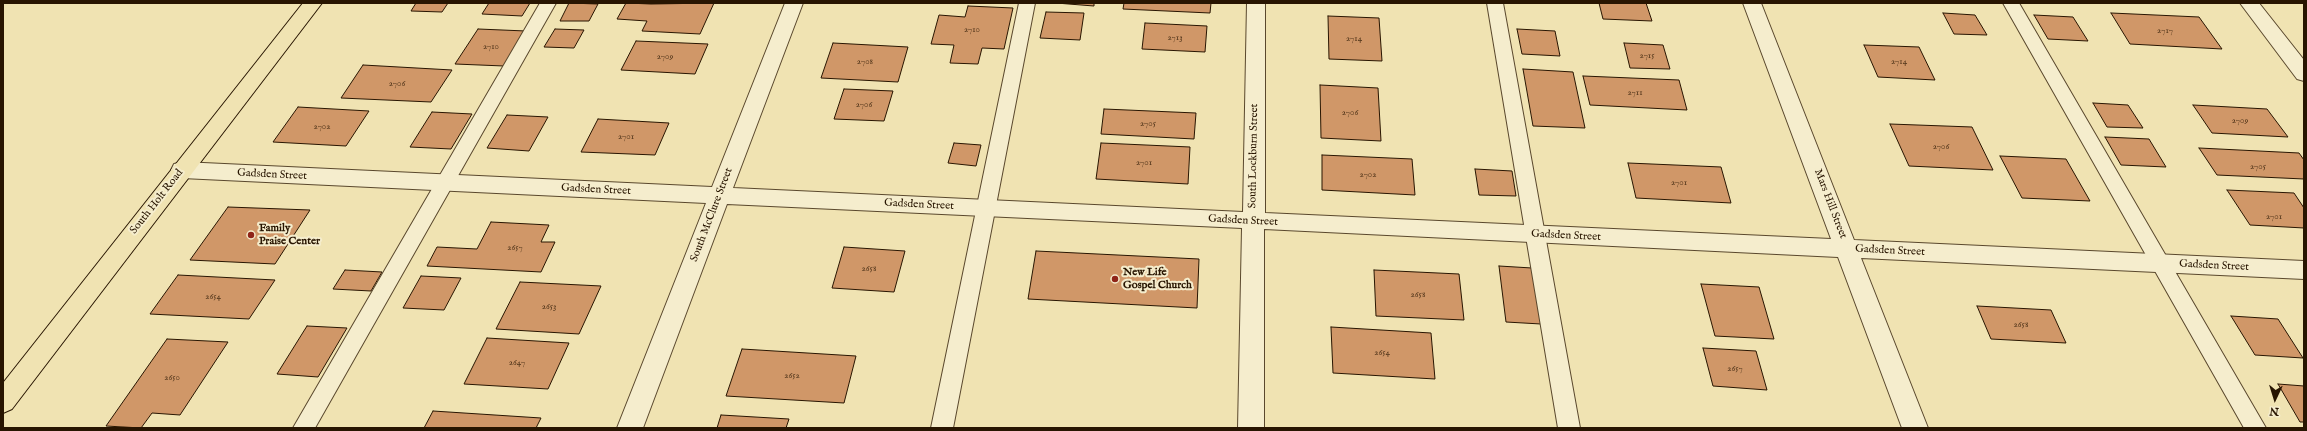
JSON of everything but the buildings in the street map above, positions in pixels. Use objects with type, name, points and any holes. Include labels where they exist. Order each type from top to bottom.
[{"type":"main road","name":"South Holt Road","points":[[3,402],[313,3]]},
{"type":"street","name":"South McClure Street","points":[[630,428],[794,3]]},
{"type":"street","name":"South Lockburn Street","points":[[1251,428],[1256,3]]},
{"type":"street","name":"Mars Hill Street","points":[[1752,3],[1915,428]]},
{"type":"street","points":[[2249,3],[2304,74]]},
{"type":"street","name":"Gadsden Street","points":[[182,170],[1847,250],[2304,270]]},
{"type":"lane","points":[[304,428],[548,3]]},
{"type":"lane","points":[[942,428],[1026,3]]},
{"type":"lane","points":[[1495,3],[1569,428]]},
{"type":"lane","points":[[2010,3],[2255,428]]},
{"type":"place","name":"Family Praise Center","points":[[251,235]]},
{"type":"place","name":"New Life Gospel Church","points":[[1115,279]]}]
